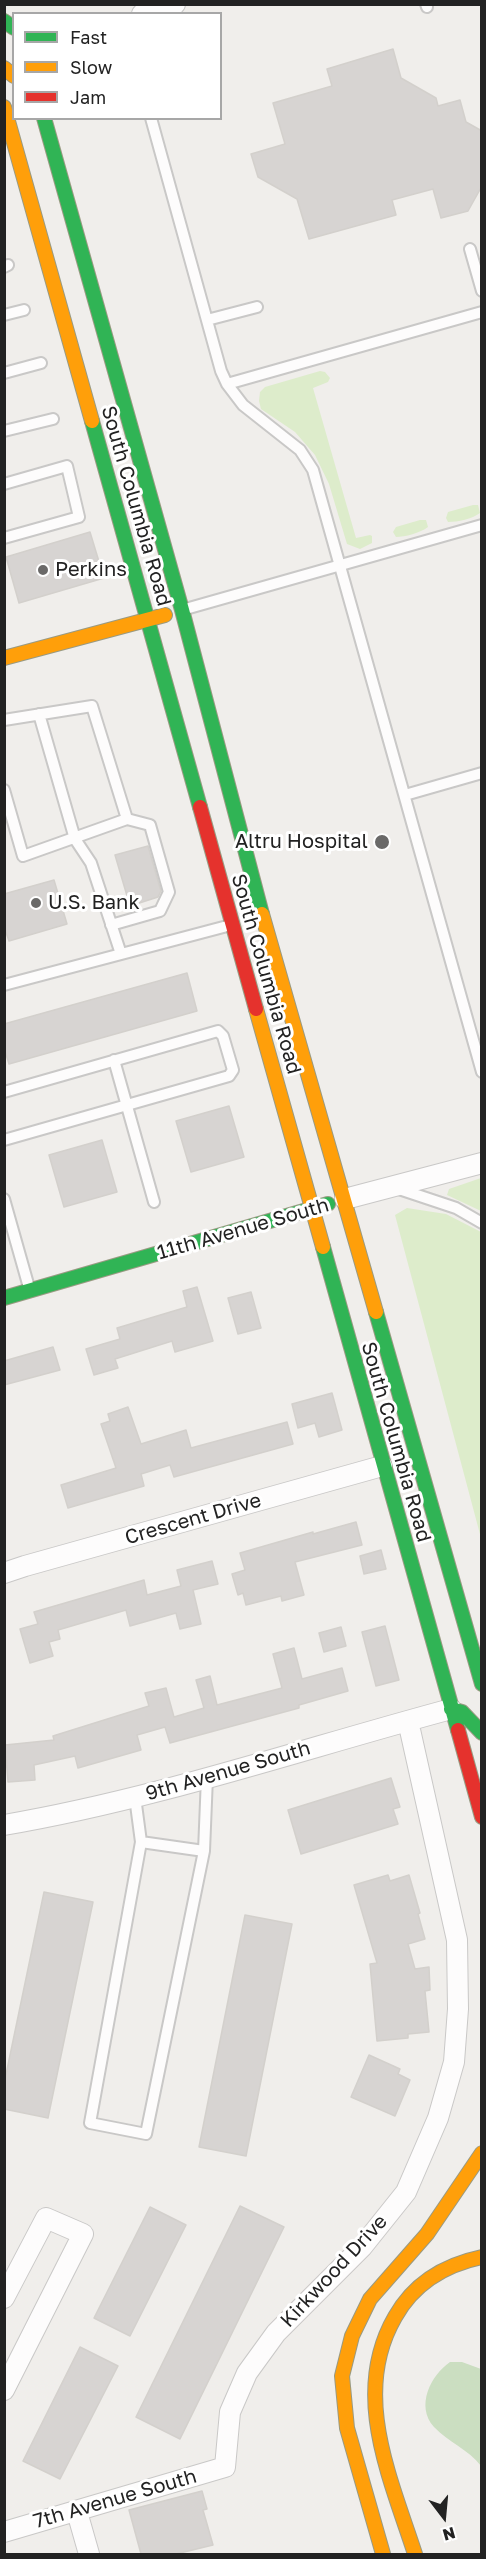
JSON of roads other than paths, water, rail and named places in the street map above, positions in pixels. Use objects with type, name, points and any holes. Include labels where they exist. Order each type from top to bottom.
[{"type":"main road","name":"South Columbia Road","points":[[4,106],[382,1466],[482,1817]]},
{"type":"main road","name":"South Columbia Road","points":[[43,120],[182,610],[263,917],[482,1684]]},
{"type":"main road","points":[[4,658],[182,610]]},
{"type":"main road","name":"11th Avenue South","points":[[4,1298],[345,1199]]},
{"type":"main road","points":[[450,1709],[462,1712],[482,1732]]},
{"type":"main road","points":[[383,2554],[347,2428],[342,2376],[352,2336],[370,2298],[427,2234],[482,2153]]},
{"type":"main road","points":[[415,2554],[385,2454],[376,2410],[375,2379],[378,2357],[389,2328],[404,2303],[422,2284],[442,2268],[482,2257]]},
{"type":"street","points":[[152,12],[173,8]]},
{"type":"street","name":"11th Avenue South","points":[[345,1199],[482,1163]]},
{"type":"street","name":"Crescent Drive","points":[[4,1573],[382,1466]]},
{"type":"street","name":"9th Avenue South","points":[[4,1825],[71,1814],[450,1709]]},
{"type":"street","name":"Kirkwood Drive","points":[[225,2467],[230,2412],[247,2373],[276,2333],[362,2247],[406,2192],[438,2118],[454,2062],[458,2009],[457,1940],[408,1721]]},
{"type":"street","points":[[4,2298],[46,2218],[83,2234],[4,2390]]},
{"type":"street","name":"7th Avenue South","points":[[4,2532],[225,2467]]},
{"type":"street","points":[[77,2512],[89,2554]]},
{"type":"lane","points":[[152,120],[221,371],[227,384],[243,405],[300,450],[313,470],[482,1072]]},
{"type":"lane","points":[[470,249],[482,291]]},
{"type":"lane","points":[[207,320],[257,307]]},
{"type":"lane","points":[[4,315],[24,309]]},
{"type":"lane","points":[[227,384],[482,312]]},
{"type":"lane","points":[[4,373],[41,363]]},
{"type":"lane","points":[[4,431],[53,419]]},
{"type":"lane","points":[[4,483],[67,466],[79,517],[4,538]]},
{"type":"lane","points":[[182,610],[482,525]]},
{"type":"lane","points":[[4,720],[92,706],[127,819]]},
{"type":"lane","points":[[39,714],[75,839],[91,863],[121,954]]},
{"type":"lane","points":[[405,795],[482,773]]},
{"type":"lane","points":[[4,790],[24,856],[127,819],[150,825],[169,892],[159,911],[111,925]]},
{"type":"lane","points":[[4,985],[232,925]]},
{"type":"lane","points":[[4,1092],[218,1031],[223,1036],[233,1070],[229,1076],[4,1140]]},
{"type":"lane","points":[[114,1060],[154,1202]]},
{"type":"lane","points":[[394,1187],[456,1208],[482,1223]]},
{"type":"lane","points":[[4,1199],[30,1291]]},
{"type":"lane","points":[[135,1797],[141,1842],[90,2123],[146,2134],[204,1851],[207,1777]]},
{"type":"lane","points":[[141,1842],[204,1851]]},
{"type":"place","name":"Perkins","points":[[43,570]]},
{"type":"place","name":"Altru Hospital","points":[[382,842]]},
{"type":"place","name":"U.S. Bank","points":[[36,903]]}]
